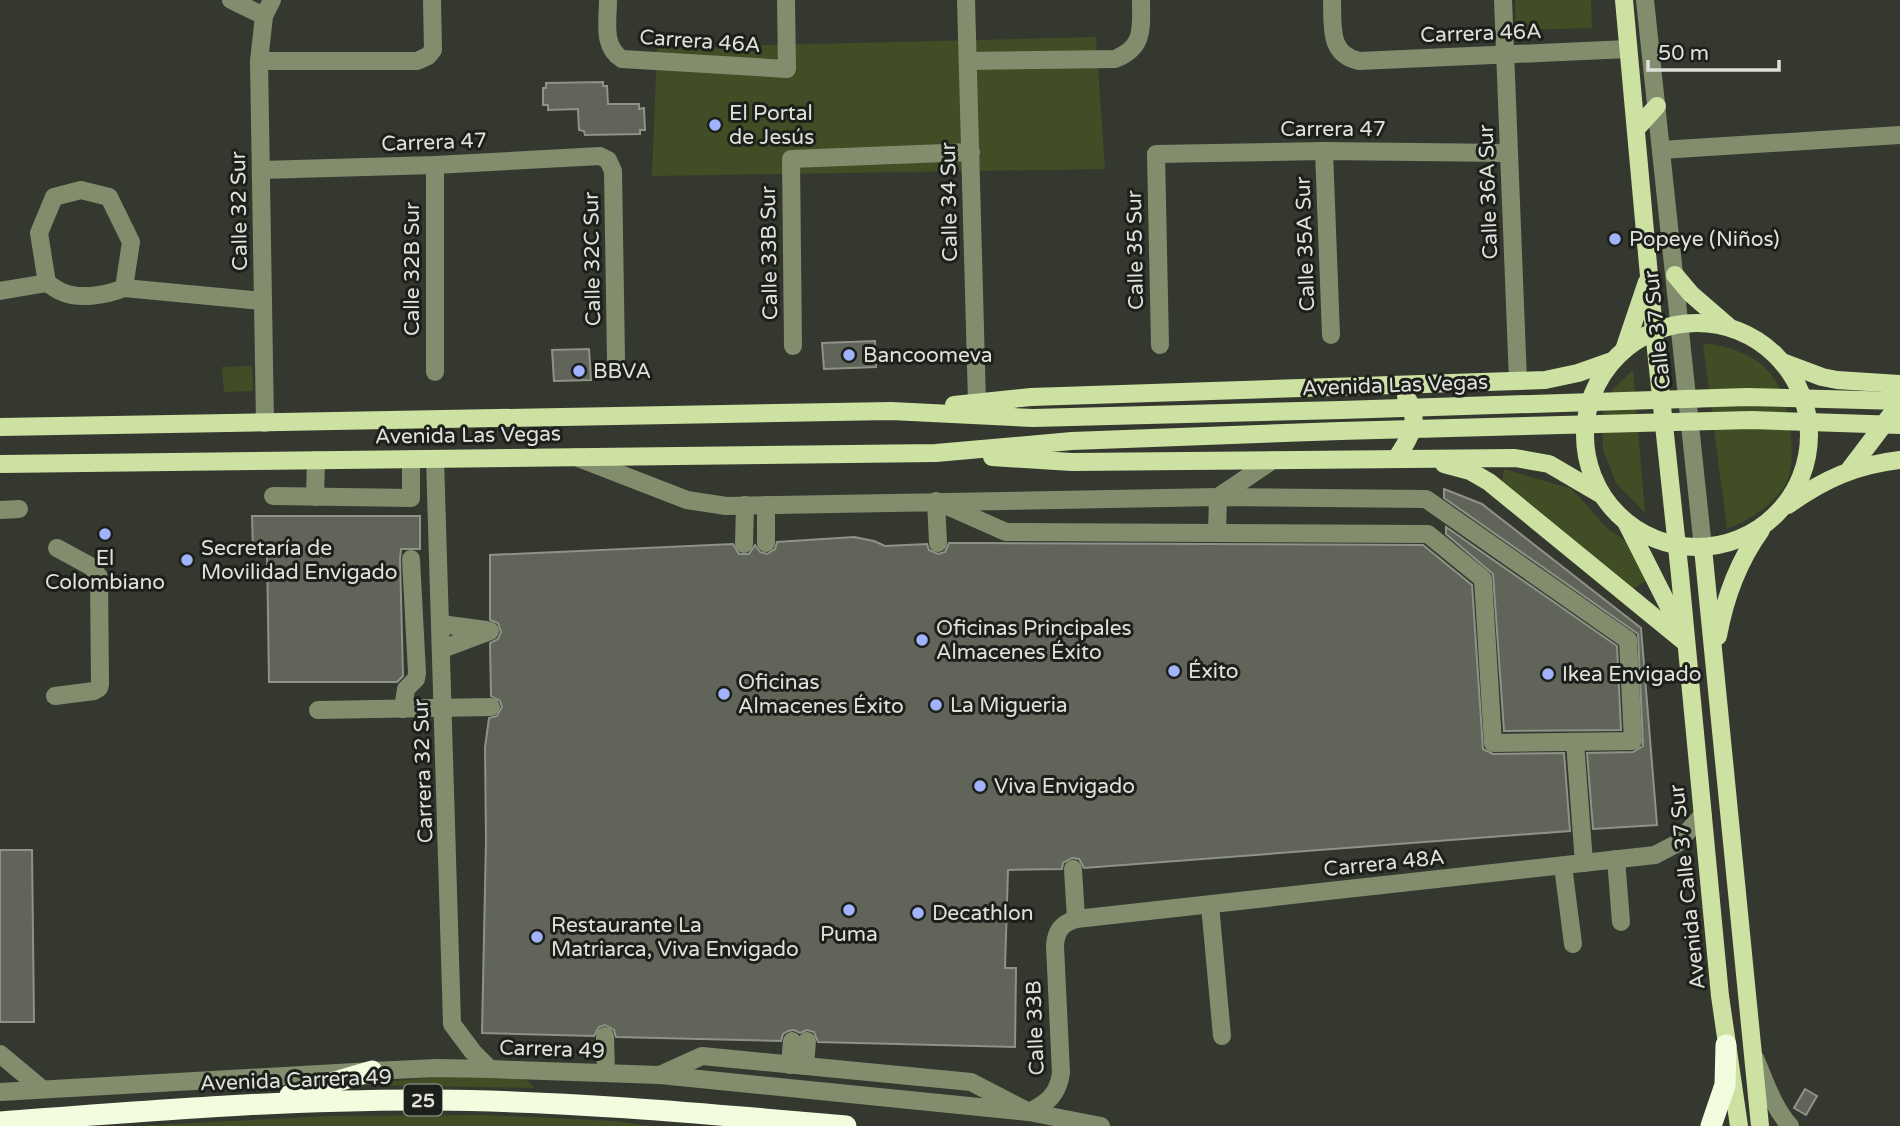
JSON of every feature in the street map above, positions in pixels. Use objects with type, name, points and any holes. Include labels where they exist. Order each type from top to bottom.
[{"type":"highway","points":[[1711,1126],[1725,1084],[1726,1045]]},
{"type":"highway","points":[[262,1103],[372,1071]]},
{"type":"highway","name":"Avenida Carrera 49","points":[[0,1122],[262,1103],[433,1100],[565,1104],[846,1126]]},
{"type":"main road","name":"Calle 37 Sur","points":[[1624,0],[1686,643]]},
{"type":"main road","points":[[1636,129],[1657,106]]},
{"type":"main road","points":[[1675,275],[1691,294],[1730,328]]},
{"type":"main road","points":[[1649,276],[1618,355],[1593,392],[1585,427],[1588,463],[1603,496],[1626,522],[1642,533],[1677,546],[1703,548],[1722,545],[1765,526]]},
{"type":"main road","points":[[1618,355],[1654,331],[1680,324],[1698,323],[1730,328],[1750,336],[1782,362],[1803,397],[1808,417],[1808,457],[1802,476],[1793,494],[1746,553],[1729,591],[1714,656],[1760,1126]]},
{"type":"main road","name":"Avenida Las Vegas","points":[[891,411],[1031,397],[1518,382],[1563,377],[1618,355]]},
{"type":"main road","points":[[1782,362],[1838,380],[1900,384]]},
{"type":"main road","points":[[1394,386],[1412,405],[1415,416],[1410,436],[1396,459]]},
{"type":"main road","name":"Avenida Las Vegas","points":[[0,427],[891,411],[1033,418],[1747,397],[1900,402]]},
{"type":"main road","points":[[1850,469],[1900,402]]},
{"type":"main road","name":"Avenida Las Vegas","points":[[0,464],[936,453],[1072,441],[1340,431],[1751,420],[1900,425]]},
{"type":"main road","name":"Avenida Las Vegas","points":[[936,453],[1072,462],[1532,460],[1566,473],[1603,496]]},
{"type":"main road","points":[[1424,459],[1470,471],[1489,482],[1686,643]]},
{"type":"main road","points":[[1781,510],[1805,493],[1850,469],[1900,460]]},
{"type":"main road","points":[[1626,522],[1686,643]]},
{"type":"main road","name":"Calle 37 Sur","points":[[1703,548],[1714,656]]},
{"type":"main road","name":"Avenida Calle 37 Sur","points":[[1686,643],[1726,1045],[1739,1126]]},
{"type":"street","points":[[231,0],[268,8]]},
{"type":"street","points":[[260,61],[417,61],[428,56],[433,50],[432,0]]},
{"type":"street","name":"Carrera 46A","points":[[608,0],[608,40],[613,54],[622,59],[787,69],[786,0]]},
{"type":"street","name":"Calle 34 Sur","points":[[966,0],[977,402]]},
{"type":"street","points":[[968,61],[1115,59],[1128,54],[1137,45],[1141,26],[1141,0]]},
{"type":"street","name":"Carrera 46A","points":[[1332,0],[1334,37],[1339,49],[1347,58],[1359,61],[1628,49]]},
{"type":"street","name":"Calle 36A Sur","points":[[1503,0],[1518,382]]},
{"type":"street","name":"Calle 37 Sur","points":[[1645,0],[1703,548]]},
{"type":"street","name":"Calle 32 Sur","points":[[265,423],[260,61],[268,8]]},
{"type":"street","points":[[1661,150],[1900,135]]},
{"type":"street","name":"Carrera 47","points":[[1156,154],[1324,151],[1509,153]]},
{"type":"street","name":"Calle 35A Sur","points":[[1324,151],[1331,335]]},
{"type":"street","name":"Calle 33B Sur","points":[[793,346],[790,159],[971,152]]},
{"type":"street","name":"Calle 35 Sur","points":[[1156,154],[1160,345]]},
{"type":"street","name":"Carrera 47","points":[[261,170],[435,166],[600,156],[608,160]]},
{"type":"street","name":"Calle 32C Sur","points":[[608,160],[613,171],[617,359]]},
{"type":"street","name":"Calle 32B Sur","points":[[435,166],[435,372]]},
{"type":"street","points":[[47,283],[39,233],[54,197],[81,190],[109,197],[131,242],[124,288]]},
{"type":"street","points":[[0,291],[47,283],[62,293],[82,295],[110,293],[124,288],[263,301]]},
{"type":"street","points":[[576,457],[687,500],[708,505],[766,505],[936,501],[1218,497],[1426,499],[1628,640],[1633,741],[1493,743],[1483,579],[1428,534],[1006,532],[936,501]]},
{"type":"street","name":"Carrera 32 Sur","points":[[435,458],[452,1024],[472,1052],[490,1069]]},
{"type":"street","points":[[272,496],[411,498],[411,459]]},
{"type":"street","points":[[315,497],[316,460]]},
{"type":"street","points":[[1218,497],[1273,460]]},
{"type":"street","points":[[1217,532],[1218,497]]},
{"type":"street","points":[[936,501],[938,543]]},
{"type":"street","points":[[744,544],[745,505]]},
{"type":"street","points":[[766,505],[766,542]]},
{"type":"street","points":[[0,510],[19,509]]},
{"type":"street","points":[[55,696],[94,691],[100,684],[99,577],[92,567],[57,548]]},
{"type":"street","points":[[403,709],[406,689],[417,673],[411,559]]},
{"type":"street","points":[[441,624],[490,631],[442,649]]},
{"type":"street","points":[[318,710],[491,708]]},
{"type":"street","points":[[1575,741],[1584,863]]},
{"type":"street","name":"Carrera 48A","points":[[1059,929],[1066,922],[1076,919],[1563,866],[1664,852],[1676,844],[1703,815]]},
{"type":"street","points":[[1616,859],[1621,922]]},
{"type":"street","points":[[1563,866],[1573,944]]},
{"type":"street","points":[[1073,869],[1076,919]]},
{"type":"street","points":[[1210,905],[1222,1036]]},
{"type":"street","name":"Calle 33B","points":[[1029,1112],[1045,1104],[1054,1095],[1061,1073],[1055,946],[1059,929]]},
{"type":"street","points":[[605,1036],[606,1073]]},
{"type":"street","points":[[798,1065],[799,1041]]},
{"type":"street","points":[[1753,1052],[1782,1117],[1790,1126]]},
{"type":"street","points":[[0,1054],[42,1089]]},
{"type":"street","points":[[660,1075],[702,1056],[971,1082],[1029,1112]]},
{"type":"street","name":"Carrera 49","points":[[0,1092],[372,1071],[490,1069],[660,1075],[1029,1112],[1101,1126]]},
{"type":"green space","points":[[1515,0],[1591,0],[1592,28],[1516,30]]},
{"type":"green space","points":[[1096,37],[1105,169],[652,176],[657,48]]},
{"type":"green space","points":[[1703,343],[1740,352],[1765,368],[1781,393],[1790,429],[1792,449],[1789,477],[1781,491],[1761,511],[1727,529]]},
{"type":"green space","points":[[252,366],[253,391],[224,392],[222,367]]},
{"type":"green space","points":[[1633,370],[1645,513],[1616,483],[1603,449],[1602,416],[1614,388]]},
{"type":"green space","points":[[1504,469],[1572,489],[1607,528],[1627,542],[1647,580],[1633,589],[1502,482]]},
{"type":"green space","points":[[458,1075],[522,1075],[534,1088],[353,1085]]},
{"type":"green space","points":[[483,1115],[617,1121],[650,1126],[136,1126],[328,1116]]},
{"type":"building","points":[[603,82],[603,86],[607,86],[608,104],[639,104],[639,109],[644,108],[645,130],[640,130],[640,134],[585,135],[584,131],[579,130],[578,109],[548,110],[548,105],[543,105],[543,88],[546,88],[546,83]]},
{"type":"building","name":"Bancoomeva","points":[[875,341],[876,367],[824,369],[822,343]]},
{"type":"building","points":[[589,349],[591,380],[554,381],[552,350]]},
{"type":"building","points":[[1444,489],[1482,504],[1641,628],[1657,825],[1593,829],[1587,753],[1633,752],[1643,746],[1638,634],[1444,498]]},
{"type":"building","points":[[252,516],[420,516],[420,549],[401,549],[403,676],[397,682],[269,682],[267,549],[253,549]]},
{"type":"building","points":[[1446,527],[1617,646],[1621,730],[1504,731],[1493,574],[1446,534]]},
{"type":"building","name":"Viva Envigado","points":[[854,537],[885,546],[927,544],[929,550],[938,554],[945,552],[949,543],[1423,545],[1472,585],[1483,749],[1493,754],[1564,753],[1570,831],[1084,868],[1079,859],[1072,858],[1063,863],[1062,869],[1008,870],[1005,968],[1016,968],[1015,1047],[818,1042],[814,1032],[807,1030],[800,1033],[788,1031],[783,1034],[781,1041],[616,1037],[614,1030],[605,1025],[599,1027],[594,1036],[482,1033],[485,747],[489,718],[497,716],[502,707],[500,701],[491,696],[490,643],[498,639],[501,632],[498,623],[490,620],[490,555],[733,544],[739,554],[749,554],[755,545],[760,552],[767,554],[775,549],[777,542]]},
{"type":"building","points":[[0,850],[32,850],[34,1022],[0,1022]]},
{"type":"building","points":[[1805,1089],[1817,1096],[1806,1115],[1794,1108]]},
{"type":"place","name":"El Portal de Jesús","points":[[715,125]]},
{"type":"place","name":"Popeye (Niños)","points":[[1615,239]]},
{"type":"place","name":"Bancoomeva","points":[[849,355]]},
{"type":"place","name":"BBVA","points":[[579,371]]},
{"type":"place","name":"El Colombiano","points":[[105,534]]},
{"type":"place","name":"Secretaría de Movilidad Envigado","points":[[187,560]]},
{"type":"place","name":"Oficinas Principales Almacenes Éxito","points":[[922,640]]},
{"type":"place","name":"Éxito","points":[[1174,671]]},
{"type":"place","name":"Ikea Envigado","points":[[1548,674]]},
{"type":"place","name":"Oficinas Almacenes Éxito","points":[[724,694]]},
{"type":"place","name":"La Migueria","points":[[936,705]]},
{"type":"place","name":"Viva Envigado","points":[[980,786]]},
{"type":"place","name":"Puma","points":[[849,910]]},
{"type":"place","name":"Decathlon","points":[[918,913]]},
{"type":"place","name":"Restaurante La Matriarca, Viva Envigado","points":[[537,937]]}]
